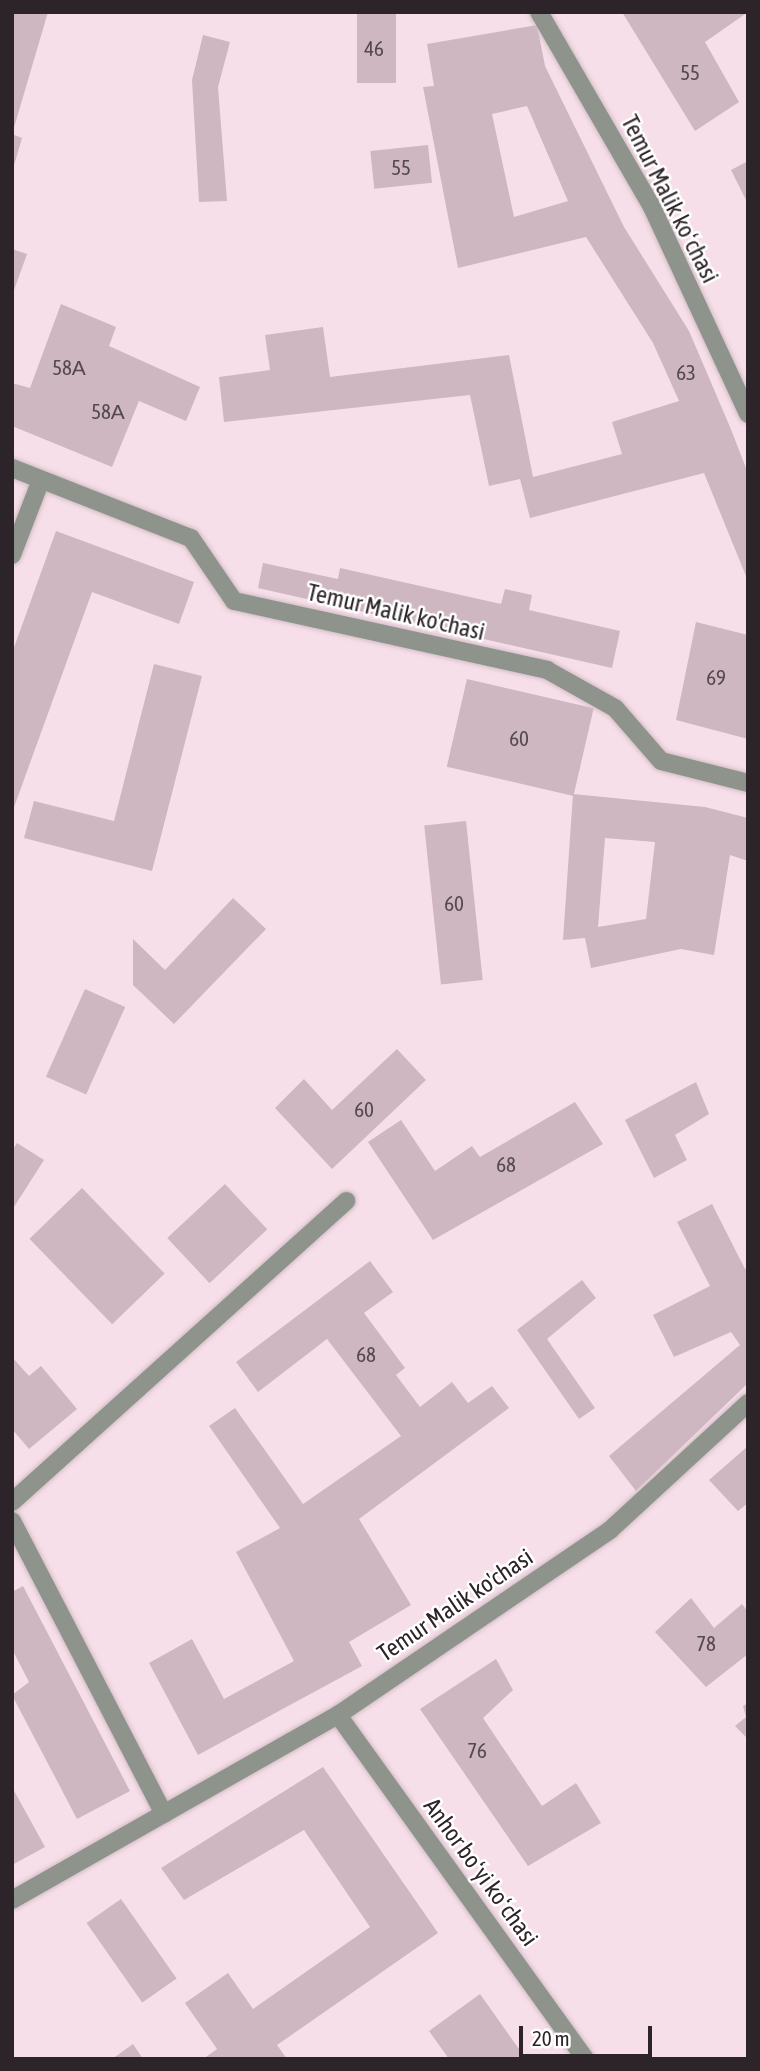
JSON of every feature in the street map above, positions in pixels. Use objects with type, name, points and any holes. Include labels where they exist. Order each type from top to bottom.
[{"type":"street","name":"Temur Malik koʻchasi","points":[[539,12],[652,207],[748,414]]},
{"type":"street","name":"Temur Malik ko'chasi","points":[[12,468],[191,538],[234,601],[547,670],[615,708],[661,761],[748,783]]},
{"type":"street","points":[[12,555],[41,480]]},
{"type":"street","points":[[12,1502],[346,1201]]},
{"type":"street","name":"Temur Malik ko'chasi","points":[[12,1900],[338,1715],[610,1530],[748,1403]]},
{"type":"street","points":[[12,1521],[164,1814]]},
{"type":"street","name":"Anhor boʻyi koʻchasi","points":[[338,1715],[585,2059]]},
{"type":"building","points":[[12,12],[48,12],[13,131],[12,130]]},
{"type":"building","points":[[357,12],[396,12],[396,83],[357,83]]},
{"type":"building","points":[[622,12],[748,12],[705,42],[739,102],[695,131]]},
{"type":"building","points":[[537,25],[545,66],[624,227],[689,331],[748,473],[748,581],[704,473],[530,518],[520,479],[489,486],[470,395],[224,422],[219,377],[270,370],[265,335],[323,327],[330,377],[509,355],[533,477],[622,454],[612,422],[679,401],[653,343],[586,237],[458,268],[423,87],[434,86],[427,44]],"holes":[[[527,106],[568,201],[514,217],[492,114]]]},
{"type":"building","points":[[203,35],[230,42],[218,87],[227,201],[199,202],[192,80]]},
{"type":"building","points":[[12,134],[22,138],[13,169],[12,169]]},
{"type":"building","points":[[428,145],[432,183],[374,189],[370,151]]},
{"type":"building","points":[[748,161],[748,204],[731,170]]},
{"type":"building","points":[[12,249],[27,254],[13,293],[12,293]]},
{"type":"building","points":[[61,304],[116,327],[109,346],[200,387],[186,421],[139,401],[112,467],[12,426],[12,383],[30,388]]},
{"type":"building","points":[[56,531],[194,582],[179,624],[92,592],[13,810],[12,653]]},
{"type":"building","points":[[263,563],[338,579],[340,568],[501,604],[505,589],[532,595],[529,610],[620,631],[612,668],[258,588]]},
{"type":"building","points":[[696,622],[748,635],[748,739],[676,720]]},
{"type":"building","points":[[154,664],[202,676],[152,871],[24,838],[34,801],[114,821]]},
{"type":"building","points":[[467,679],[594,708],[573,796],[447,767]]},
{"type":"building","points":[[573,794],[705,807],[748,818],[748,861],[730,855],[714,955],[681,949],[591,968],[585,938],[563,940]],"holes":[[[605,838],[655,842],[646,919],[598,927]]]},
{"type":"building","points":[[466,821],[483,980],[441,985],[424,825]]},
{"type":"building","points":[[233,898],[266,929],[174,1024],[133,985],[133,939],[165,970]]},
{"type":"building","points":[[85,989],[125,1007],[86,1095],[46,1077]]},
{"type":"building","points":[[397,1049],[426,1080],[332,1169],[275,1108],[304,1079],[332,1110]]},
{"type":"building","points":[[696,1082],[709,1114],[675,1135],[687,1160],[654,1178],[625,1120]]},
{"type":"building","points":[[575,1102],[603,1144],[433,1240],[368,1142],[401,1120],[435,1171],[472,1146],[480,1157]]},
{"type":"building","points":[[17,1143],[44,1160],[12,1210],[12,1151]]},
{"type":"building","points":[[225,1184],[267,1229],[210,1283],[167,1238]]},
{"type":"building","points":[[82,1188],[165,1274],[112,1324],[29,1239]]},
{"type":"building","points":[[712,1204],[745,1269],[748,1266],[748,1383],[636,1491],[609,1456],[740,1345],[731,1332],[674,1357],[653,1315],[710,1286],[677,1222]]},
{"type":"building","points":[[370,1261],[393,1292],[364,1313],[405,1368],[396,1375],[420,1407],[452,1382],[468,1403],[492,1386],[509,1408],[359,1519],[411,1605],[349,1642],[362,1666],[198,1755],[149,1663],[192,1639],[224,1699],[294,1661],[236,1552],[280,1528],[209,1426],[235,1408],[303,1504],[401,1436],[327,1339],[258,1392],[236,1362]]},
{"type":"building","points":[[582,1280],[596,1298],[547,1339],[595,1408],[579,1419],[517,1330]]},
{"type":"building","points":[[12,1357],[29,1376],[41,1366],[77,1409],[29,1449],[12,1429]]},
{"type":"building","points":[[748,1446],[748,1503],[738,1511],[709,1480]]},
{"type":"building","points":[[23,1586],[130,1791],[77,1819],[12,1695],[29,1682],[12,1649],[12,1592]]},
{"type":"building","points":[[691,1598],[714,1628],[742,1604],[748,1612],[748,1654],[706,1687],[655,1632]]},
{"type":"building","points":[[496,1659],[513,1690],[483,1718],[542,1806],[576,1783],[601,1823],[528,1866],[420,1709]]},
{"type":"building","points":[[748,1703],[748,1739],[735,1726],[746,1717],[743,1706]]},
{"type":"building","points":[[323,1767],[438,1933],[277,2045],[287,2059],[203,2059],[217,2049],[185,2003],[228,1973],[253,2009],[370,1927],[304,1830],[184,1900],[161,1868]]},
{"type":"building","points":[[12,1787],[45,1847],[12,1865]]},
{"type":"building","points":[[121,1899],[177,1978],[142,2003],[87,1923]]},
{"type":"building","points":[[480,1994],[524,2056],[520,2059],[449,2059],[429,2031]]},
{"type":"building","points":[[133,2044],[143,2059],[112,2059]]}]
